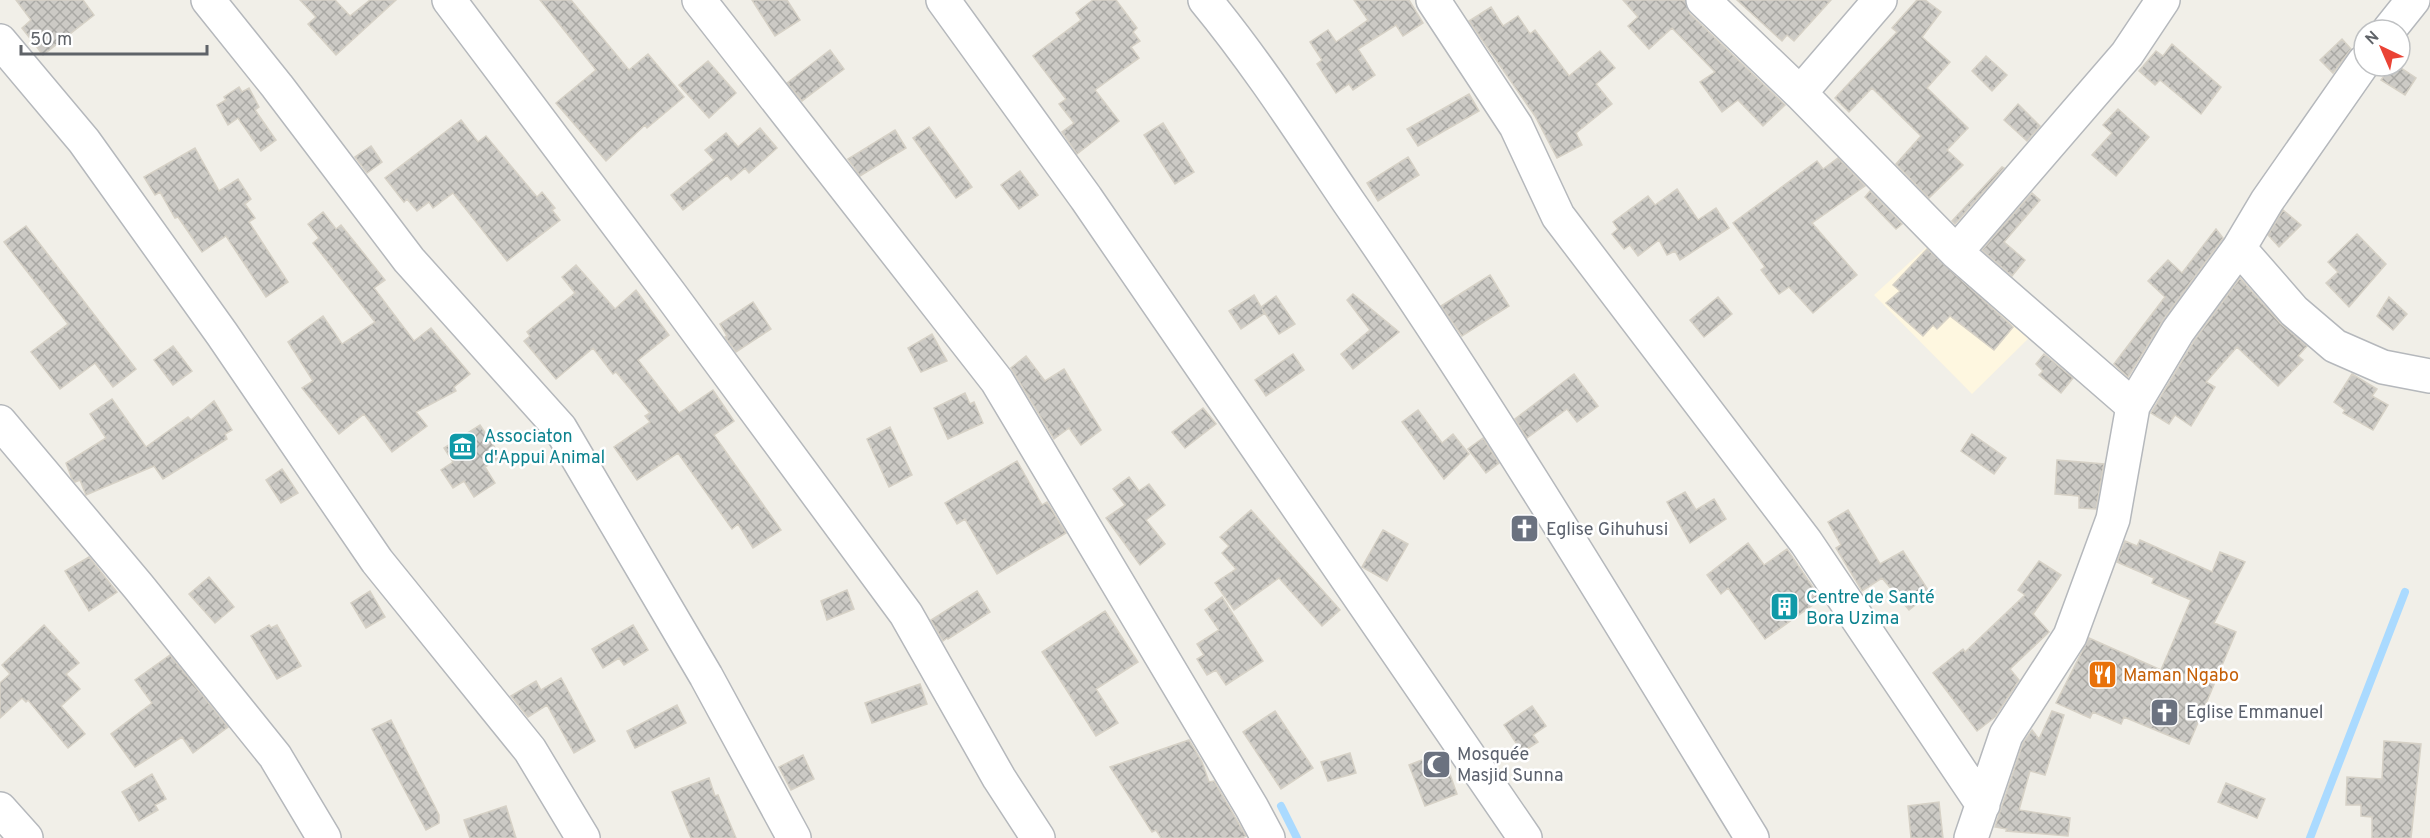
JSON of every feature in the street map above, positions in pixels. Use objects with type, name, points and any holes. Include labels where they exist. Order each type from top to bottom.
[{"type":"street","points":[[208,0],[277,86],[409,260],[560,428],[706,676],[794,838]]},
{"type":"street","points":[[449,0],[906,614],[999,778],[1038,838]]},
{"type":"street","points":[[699,0],[997,381],[1268,838]]},
{"type":"street","points":[[943,0],[1086,198],[1525,838]]},
{"type":"street","points":[[1205,0],[1294,122],[1407,285],[1606,600],[1752,838]]},
{"type":"street","points":[[1433,0],[1516,126],[1558,216],[1806,542],[1983,805]]},
{"type":"street","points":[[1703,0],[1800,93],[1956,252],[2133,406]]},
{"type":"street","points":[[1800,93],[1880,0]]},
{"type":"street","points":[[1956,252],[2127,54],[2163,0]]},
{"type":"street","points":[[2399,18],[2413,0]]},
{"type":"street","points":[[0,41],[84,141],[222,334],[376,561],[530,750],[583,838]]},
{"type":"street","points":[[1971,838],[2006,735],[2070,636],[2114,519],[2133,406],[2178,331],[2239,248],[2267,201],[2353,78]]},
{"type":"street","points":[[2239,248],[2294,311],[2335,346],[2383,367],[2430,376]]},
{"type":"street","points":[[0,422],[138,586],[275,756],[324,838]]},
{"type":"street","points":[[0,809],[26,838]]},
{"type":"shaded area","points":[[1933,241],[2031,336],[1972,394],[1874,295]]},
{"type":"building","points":[[16,0],[83,0],[94,15],[43,55],[22,28],[31,20]]},
{"type":"building","points":[[300,0],[335,0],[350,16],[370,0],[396,0],[336,55],[308,24],[316,17]]},
{"type":"building","points":[[540,0],[571,0],[629,70],[648,54],[684,97],[647,128],[645,125],[606,161],[556,103],[596,70]]},
{"type":"building","points":[[752,0],[787,0],[800,20],[775,36]]},
{"type":"building","points":[[1093,0],[1116,0],[1137,28],[1133,32],[1140,41],[1131,47],[1139,58],[1095,90],[1119,121],[1077,154],[1062,132],[1074,123],[1059,104],[1066,99],[1033,56],[1081,20],[1076,13]]},
{"type":"building","points":[[1354,0],[1409,0],[1423,23],[1403,36],[1396,25],[1358,49],[1375,75],[1353,90],[1349,84],[1336,93],[1317,64],[1322,60],[1310,42],[1328,30],[1336,42],[1368,20]]},
{"type":"building","points":[[1623,0],[1685,0],[1690,14],[1785,105],[1763,126],[1738,100],[1722,112],[1700,82],[1715,72],[1672,28],[1649,49],[1628,26],[1638,17]]},
{"type":"building","points":[[1737,0],[1831,0],[1794,41],[1787,35],[1782,41]]},
{"type":"building","points":[[1917,0],[1925,0],[1941,12],[1922,37],[1950,62],[1927,88],[1968,128],[1947,150],[1963,165],[1929,198],[1896,164],[1921,136],[1872,88],[1849,112],[1835,98],[1897,32],[1892,28]]},
{"type":"building","points":[[1491,7],[1503,26],[1518,16],[1530,34],[1535,30],[1569,76],[1600,51],[1615,68],[1596,84],[1612,104],[1576,133],[1582,145],[1557,158],[1535,116],[1469,21]]},
{"type":"building","points":[[2342,39],[2351,49],[2333,73],[2320,60]]},
{"type":"building","points":[[2172,44],[2221,87],[2201,114],[2160,80],[2155,85],[2139,71],[2156,51],[2163,56]]},
{"type":"building","points":[[830,50],[844,69],[802,101],[787,83]]},
{"type":"building","points":[[1986,56],[2007,75],[1992,91],[1972,71]]},
{"type":"building","points":[[708,61],[736,93],[709,118],[679,85]]},
{"type":"building","points":[[2412,75],[2416,78],[2405,95],[2381,80],[2382,78],[2412,78]]},
{"type":"building","points":[[239,87],[242,92],[249,88],[259,107],[255,110],[276,140],[261,151],[238,118],[228,125],[217,105],[226,100],[224,97]]},
{"type":"building","points":[[1469,94],[1479,111],[1418,146],[1407,129]]},
{"type":"building","points":[[2018,104],[2040,126],[2027,141],[2004,120]]},
{"type":"building","points":[[2118,109],[2149,137],[2116,176],[2092,155],[2112,133],[2103,125]]},
{"type":"building","points":[[461,120],[478,142],[486,136],[537,197],[542,192],[555,208],[552,210],[560,220],[507,261],[453,193],[433,208],[429,202],[417,211],[407,199],[404,202],[385,178]]},
{"type":"building","points":[[1163,123],[1194,172],[1175,184],[1144,135]]},
{"type":"building","points":[[929,127],[972,187],[956,198],[913,138]]},
{"type":"building","points":[[760,128],[777,148],[749,173],[745,168],[731,180],[727,175],[683,210],[671,195],[714,160],[705,150],[726,133],[738,147]]},
{"type":"building","points":[[895,130],[906,148],[860,176],[848,159]]},
{"type":"building","points":[[371,146],[382,162],[367,173],[355,157]]},
{"type":"building","points":[[195,148],[219,191],[238,179],[251,199],[245,204],[255,218],[249,222],[288,282],[266,297],[226,236],[202,252],[178,217],[175,218],[160,192],[155,195],[144,177]]},
{"type":"building","points":[[1408,157],[1419,175],[1378,201],[1367,183]]},
{"type":"building","points":[[1838,158],[1865,186],[1812,223],[1857,275],[1813,313],[1789,287],[1779,294],[1761,270],[1765,267],[1733,223],[1817,161],[1823,169]]},
{"type":"building","points":[[2002,167],[2004,168],[1955,224],[1952,221]]},
{"type":"building","points":[[1020,171],[1038,195],[1019,209],[1001,185]]},
{"type":"building","points":[[1677,189],[1698,220],[1716,208],[1729,228],[1680,260],[1675,251],[1667,255],[1659,240],[1638,256],[1630,245],[1624,249],[1612,234],[1618,229],[1613,222],[1648,196],[1655,205]]},
{"type":"building","points":[[1870,191],[1902,224],[1896,229],[1865,197]]},
{"type":"building","points":[[2032,193],[2040,200],[2004,242],[2025,260],[2012,276],[1982,250]]},
{"type":"building","points":[[2283,210],[2301,225],[2279,247],[2268,235]]},
{"type":"building","points":[[323,212],[336,229],[341,225],[385,280],[374,288],[414,341],[431,328],[470,374],[454,387],[456,391],[416,412],[427,426],[392,452],[364,414],[339,434],[302,388],[313,381],[288,342],[323,316],[342,344],[375,322],[313,243],[319,238],[308,224]]},
{"type":"building","points":[[26,226],[136,369],[113,387],[95,363],[60,389],[31,352],[68,324],[4,242]]},
{"type":"building","points":[[2216,229],[2223,238],[2163,320],[2128,377],[2114,364],[2165,297],[2148,281],[2168,260],[2182,273]]},
{"type":"building","points":[[2357,234],[2386,264],[2349,307],[2326,283],[2338,272],[2328,262]]},
{"type":"building","points":[[1927,249],[2013,327],[1994,350],[1950,316],[1937,329],[1933,325],[1923,336],[1886,303],[1900,291],[1893,285]]},
{"type":"building","points":[[576,265],[615,309],[636,290],[669,335],[638,360],[679,413],[713,390],[734,421],[714,435],[781,530],[753,548],[738,524],[732,529],[678,453],[637,480],[614,447],[650,422],[645,416],[650,413],[616,372],[613,374],[593,348],[556,379],[524,341],[530,336],[527,332],[575,293],[562,277]]},
{"type":"building","points":[[1490,275],[1509,306],[1462,336],[1441,306]]},
{"type":"building","points":[[2240,278],[2280,323],[2307,346],[2298,356],[2303,360],[2278,386],[2237,347],[2206,382],[2215,387],[2191,426],[2175,415],[2169,424],[2151,413],[2194,341]]},
{"type":"building","points":[[1353,294],[1399,332],[1353,369],[1341,354],[1370,330],[1347,300]]},
{"type":"building","points":[[1254,295],[1261,307],[1276,296],[1295,324],[1279,334],[1265,313],[1241,329],[1229,311]]},
{"type":"building","points":[[1718,297],[1732,314],[1704,337],[1690,320]]},
{"type":"building","points":[[2389,297],[2407,314],[2393,330],[2377,316]]},
{"type":"building","points":[[753,302],[771,329],[736,352],[725,337],[727,336],[720,324]]},
{"type":"building","points":[[932,334],[947,361],[921,372],[908,348]]},
{"type":"building","points":[[173,346],[192,371],[173,385],[154,360]]},
{"type":"building","points":[[1293,354],[1304,370],[1266,396],[1255,380]]},
{"type":"building","points":[[2044,354],[2073,378],[2061,393],[2039,375],[2043,371],[2036,364]]},
{"type":"building","points":[[1026,356],[1045,381],[1064,369],[1101,430],[1081,445],[1069,428],[1054,439],[1011,368]]},
{"type":"building","points":[[1574,374],[1598,406],[1577,422],[1567,409],[1527,438],[1515,419]]},
{"type":"building","points":[[2352,374],[2377,389],[2372,396],[2388,405],[2373,430],[2343,413],[2345,410],[2334,402]]},
{"type":"building","points":[[965,393],[970,404],[974,402],[983,423],[948,439],[934,408]]},
{"type":"building","points":[[112,399],[146,447],[188,417],[191,420],[214,401],[232,430],[225,434],[227,439],[163,479],[154,466],[86,495],[80,480],[75,482],[72,479],[66,463],[106,438],[90,414]]},
{"type":"building","points":[[1203,408],[1216,424],[1185,448],[1172,432]]},
{"type":"building","points":[[1418,410],[1442,443],[1453,434],[1469,454],[1444,479],[1402,422]]},
{"type":"building","points":[[480,425],[501,457],[485,467],[495,483],[474,497],[464,481],[453,488],[441,470],[453,462],[444,448]]},
{"type":"building","points":[[890,427],[912,475],[889,487],[867,439]]},
{"type":"building","points":[[1972,434],[2006,458],[1994,474],[1961,451]]},
{"type":"building","points":[[1483,438],[1499,463],[1486,473],[1468,449]]},
{"type":"building","points":[[2057,460],[2104,464],[2096,509],[2079,508],[2079,496],[2055,494]]},
{"type":"building","points":[[1017,461],[1042,505],[1047,502],[1066,533],[997,574],[965,519],[957,524],[945,503]]},
{"type":"building","points":[[282,469],[298,493],[281,503],[266,480]]},
{"type":"building","points":[[1129,477],[1139,491],[1149,484],[1165,505],[1146,520],[1165,544],[1140,565],[1106,518],[1125,505],[1113,489]]},
{"type":"building","points":[[1685,492],[1696,510],[1714,499],[1726,519],[1690,543],[1667,502]]},
{"type":"building","points":[[1251,510],[1340,610],[1322,626],[1279,578],[1234,610],[1215,583],[1236,569],[1222,553],[1229,546],[1220,537]]},
{"type":"building","points":[[1848,510],[1880,564],[1903,551],[1930,593],[1909,610],[1882,578],[1862,591],[1836,548],[1841,545],[1828,522]]},
{"type":"building","points":[[1383,530],[1408,544],[1387,581],[1362,567]]},
{"type":"building","points":[[2140,540],[2212,572],[2220,552],[2245,562],[2214,623],[2236,632],[2189,744],[2124,717],[2121,724],[2093,712],[2090,718],[2056,703],[2089,638],[2161,670],[2191,600],[2152,583],[2154,578],[2117,562],[2125,541],[2137,546]]},
{"type":"building","points":[[1748,543],[1764,565],[1787,549],[1821,599],[1765,639],[1728,588],[1721,594],[1707,575]]},
{"type":"building","points":[[89,557],[117,592],[89,611],[65,571]]},
{"type":"building","points":[[2039,561],[2061,575],[2033,614],[2049,632],[2010,669],[2019,680],[1995,717],[1977,731],[1933,673],[1963,649],[1965,652],[2025,595],[2018,590]]},
{"type":"building","points":[[209,577],[234,607],[215,623],[189,594]]},
{"type":"building","points":[[847,590],[854,609],[827,620],[821,601]]},
{"type":"building","points":[[370,591],[385,617],[366,628],[351,603]]},
{"type":"building","points":[[977,591],[990,612],[943,641],[931,620]]},
{"type":"building","points":[[1222,597],[1263,661],[1226,685],[1216,670],[1207,675],[1197,659],[1204,655],[1197,644],[1219,630],[1205,610]]},
{"type":"building","points":[[1105,611],[1138,662],[1096,689],[1118,723],[1096,736],[1042,652]]},
{"type":"building","points":[[44,625],[79,663],[66,674],[80,689],[61,706],[85,734],[68,748],[28,700],[26,702],[22,698],[0,718],[0,683],[10,674],[2,665]]},
{"type":"building","points":[[269,625],[271,628],[277,625],[301,666],[277,679],[251,636]]},
{"type":"building","points":[[633,625],[648,650],[624,665],[619,658],[603,668],[592,649]]},
{"type":"building","points":[[170,655],[228,727],[193,753],[182,737],[135,767],[111,734],[152,703],[135,680]]},
{"type":"building","points":[[561,678],[595,741],[574,753],[547,705],[528,717],[511,696],[536,681],[541,690]]},
{"type":"building","points":[[920,684],[927,704],[872,723],[865,703]]},
{"type":"building","points":[[677,705],[686,723],[635,748],[627,731]]},
{"type":"building","points":[[1532,706],[1546,726],[1533,735],[1538,742],[1522,752],[1504,725]]},
{"type":"building","points":[[1275,711],[1313,768],[1281,789],[1243,732]]},
{"type":"building","points":[[2052,711],[2064,715],[2045,775],[2030,771],[2019,810],[2070,818],[2068,836],[2006,831],[2007,829],[1995,827],[2023,743],[2032,730],[2039,739]]},
{"type":"building","points":[[391,720],[439,815],[439,823],[426,830],[372,729]]},
{"type":"building","points":[[1189,740],[1202,762],[1209,782],[1214,781],[1246,836],[1242,838],[1161,838],[1156,830],[1152,832],[1110,767]]},
{"type":"building","points":[[2384,741],[2421,744],[2411,838],[2372,838],[2372,817],[2361,816],[2361,805],[2346,805],[2347,777],[2382,779]]},
{"type":"building","points":[[1442,752],[1457,794],[1425,806],[1409,765]]},
{"type":"building","points":[[1350,753],[1356,773],[1328,781],[1321,762]]},
{"type":"building","points":[[803,755],[814,779],[791,790],[779,767]]},
{"type":"building","points":[[152,774],[166,799],[155,805],[158,810],[139,821],[122,792]]},
{"type":"building","points":[[709,778],[715,796],[718,795],[736,838],[691,838],[672,792]]},
{"type":"building","points":[[2226,783],[2265,799],[2257,818],[2218,802]]},
{"type":"building","points":[[1939,802],[1943,838],[1911,838],[1908,806]]},
{"type":"building","points":[[506,806],[516,838],[470,838],[464,820]]},
{"type":"waterway","points":[[2310,838],[2405,592]]},
{"type":"waterway","points":[[1281,806],[1297,838]]},
{"type":"place","name":"Associaton d'Appui Animal","points":[[463,446]]},
{"type":"place","name":"Eglise Gihuhusi","points":[[1525,529]]},
{"type":"place","name":"Centre de Santé Bora Uzima","points":[[1785,607]]},
{"type":"place","name":"Maman Ngabo","points":[[2102,675]]},
{"type":"place","name":"Eglise Emmanuel","points":[[2165,712]]},
{"type":"place","name":"Mosquée Masjid Sunna","points":[[1436,764]]}]
